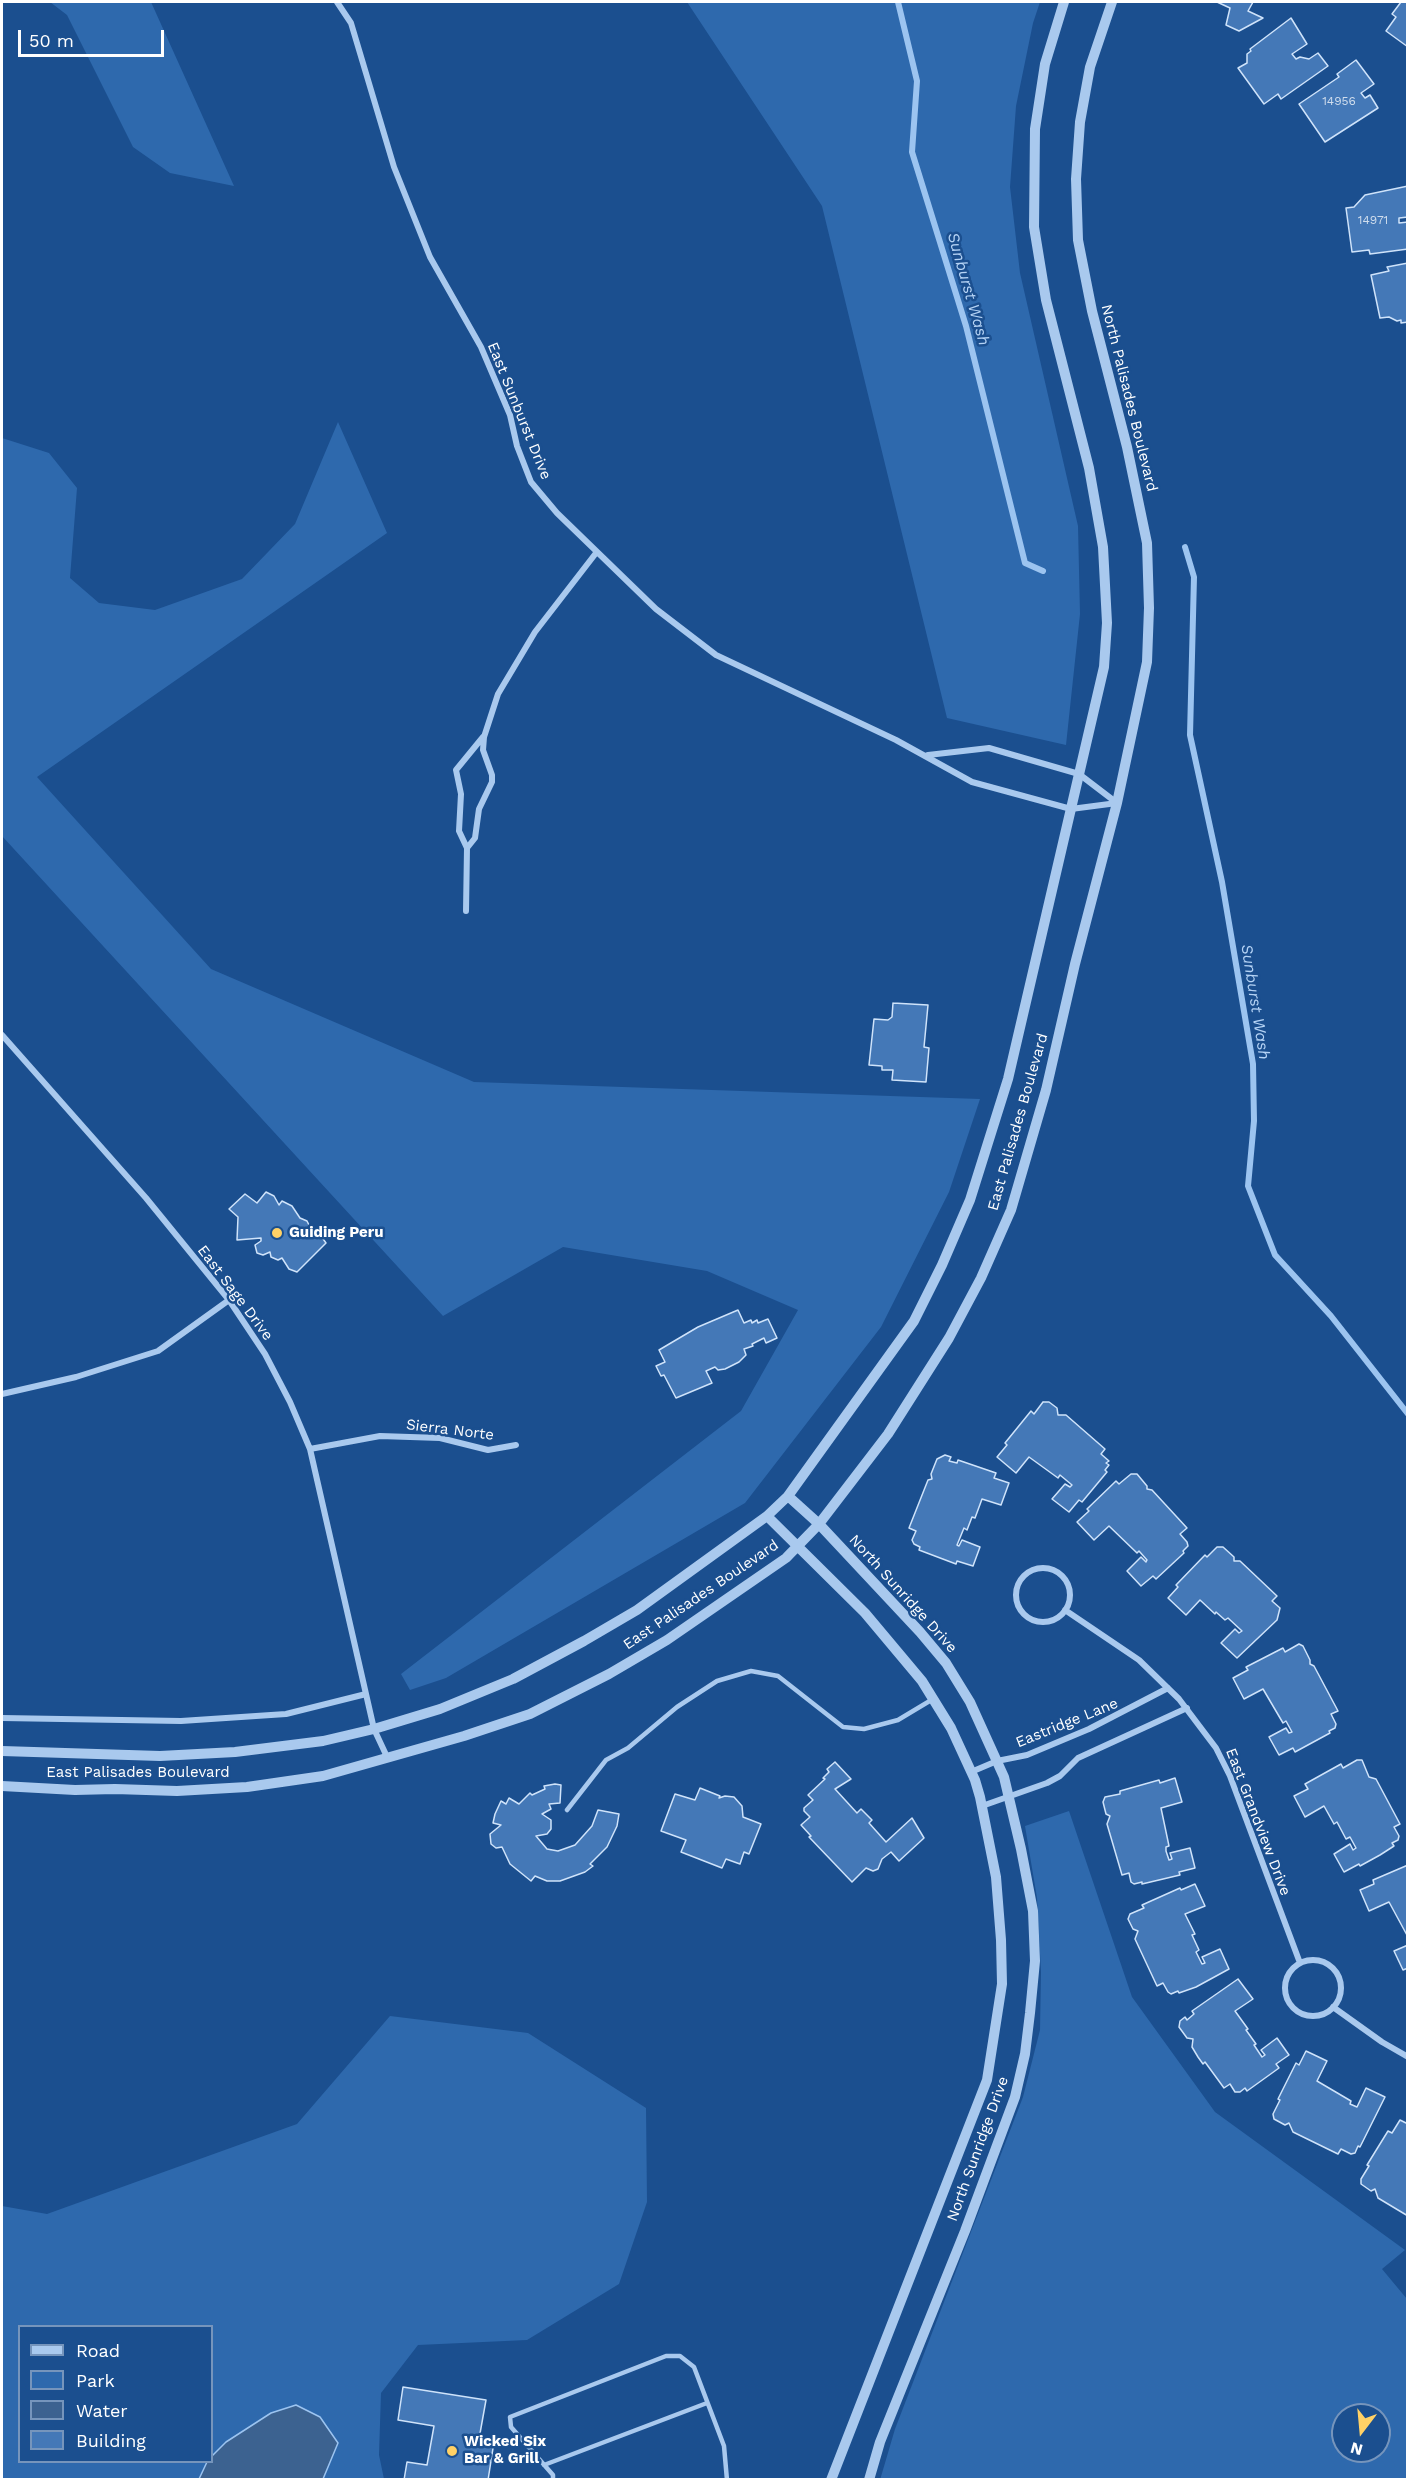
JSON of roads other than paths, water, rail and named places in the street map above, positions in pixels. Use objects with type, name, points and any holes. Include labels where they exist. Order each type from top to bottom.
[{"type":"street","name":"East Sunburst Drive","points":[[337,2],[351,23],[394,167],[430,257],[481,347],[510,415],[517,446],[531,482],[557,513],[656,609],[716,655],[927,755],[972,782],[1071,809],[1117,803]]},
{"type":"street","points":[[1064,2],[1046,64],[1035,129],[1034,227],[1046,300],[1089,468],[1103,547],[1107,623],[1104,668],[1079,774]]},
{"type":"street","name":"North Palisades Boulevard","points":[[1112,2],[1090,67],[1080,122],[1076,180],[1078,240],[1092,312],[1127,447],[1146,543],[1149,608],[1147,662],[1117,803]]},
{"type":"street","points":[[467,848],[475,838],[479,809],[492,782],[492,775],[483,750],[483,737],[498,694],[535,632],[596,553]]},
{"type":"street","points":[[466,910],[467,848],[459,831],[461,794],[456,770],[483,737]]},
{"type":"street","points":[[927,755],[989,748],[1079,774],[1117,803]]},
{"type":"street","name":"East Palisades Boulevard","points":[[2,1750],[160,1756],[236,1752],[323,1741],[374,1729],[461,1701],[513,1679],[584,1641],[637,1610],[767,1516],[788,1496],[914,1320],[942,1265],[970,1200],[1008,1079],[1079,774]]},
{"type":"street","name":"East Palisades Boulevard","points":[[2,1785],[75,1790],[177,1791],[247,1787],[324,1776],[388,1759],[530,1714],[609,1674],[667,1640],[786,1558],[819,1524],[888,1434],[949,1338],[981,1278],[1011,1210],[1046,1090],[1075,964],[1117,803]]},
{"type":"street","name":"East Sage Drive","points":[[2,1036],[146,1198],[229,1300],[265,1354],[290,1402],[310,1449],[374,1729],[388,1759]]},
{"type":"street","points":[[2,1394],[76,1377],[158,1351],[229,1300]]},
{"type":"street","name":"Sierra Norte","points":[[310,1449],[380,1436],[440,1438],[488,1450],[516,1445]]},
{"type":"street","name":"North Sunridge Drive","points":[[788,1496],[819,1524],[920,1632],[946,1663],[970,1702],[1004,1777],[1022,1849],[1033,1911],[1035,1961],[1025,2054],[1015,2097],[880,2442],[869,2480]]},
{"type":"street","name":"North Sunridge Drive","points":[[767,1516],[865,1613],[922,1681],[951,1728],[971,1772],[982,1806],[996,1877],[1001,1951],[1002,1984],[987,2080],[831,2480]]},
{"type":"street","points":[[1048,1568],[1056,1572],[1068,1584],[1069,1602],[1065,1610],[1051,1621],[1033,1620],[1020,1609],[1016,1601],[1018,1583],[1031,1571],[1048,1568]]},
{"type":"street","name":"East Grandview Drive","points":[[1065,1610],[1140,1660],[1187,1708],[1216,1748],[1230,1776],[1300,1963]]},
{"type":"street","name":"Eastridge Lane","points":[[971,1772],[997,1761],[1026,1755],[1089,1729],[1168,1688]]},
{"type":"street","points":[[2,1718],[181,1721],[286,1714],[366,1694]]},
{"type":"street","points":[[982,1806],[1047,1783],[1060,1776],[1078,1758],[1187,1708]]},
{"type":"street","points":[[1317,1960],[1332,1968],[1340,1983],[1340,1992],[1334,2007],[1317,2015],[1298,2012],[1291,2005],[1285,1987],[1292,1969],[1300,1963],[1317,1960]]},
{"type":"street","points":[[1334,2007],[1382,2042],[1407,2056]]},
{"type":"lane","points":[[567,1810],[606,1760],[628,1748],[677,1707],[717,1681],[751,1671],[778,1676],[843,1726],[864,1730],[898,1720],[933,1699]]},
{"type":"lane","points":[[554,2480],[553,2475],[511,2427],[510,2417],[666,2356],[680,2356],[694,2367],[724,2446],[727,2480]]},
{"type":"lane","points":[[544,2465],[707,2403]]},
{"type":"water","points":[[296,2405],[320,2417],[338,2443],[323,2479],[199,2479],[207,2463],[213,2463],[213,2455],[226,2442],[271,2413]]},
{"type":"waterway","name":"Sunburst Wash","points":[[898,2],[917,81],[912,152],[966,326],[1025,563],[1043,571]]},
{"type":"waterway","name":"Sunburst Wash","points":[[1185,547],[1194,577],[1190,735],[1222,882],[1253,1064],[1254,1121],[1248,1186],[1275,1255],[1331,1316],[1408,1414]]},
{"type":"place","name":"Guiding Peru","points":[[277,1233]]},
{"type":"place","name":"Wicked Six Bar & Grill","points":[[452,2451]]}]
